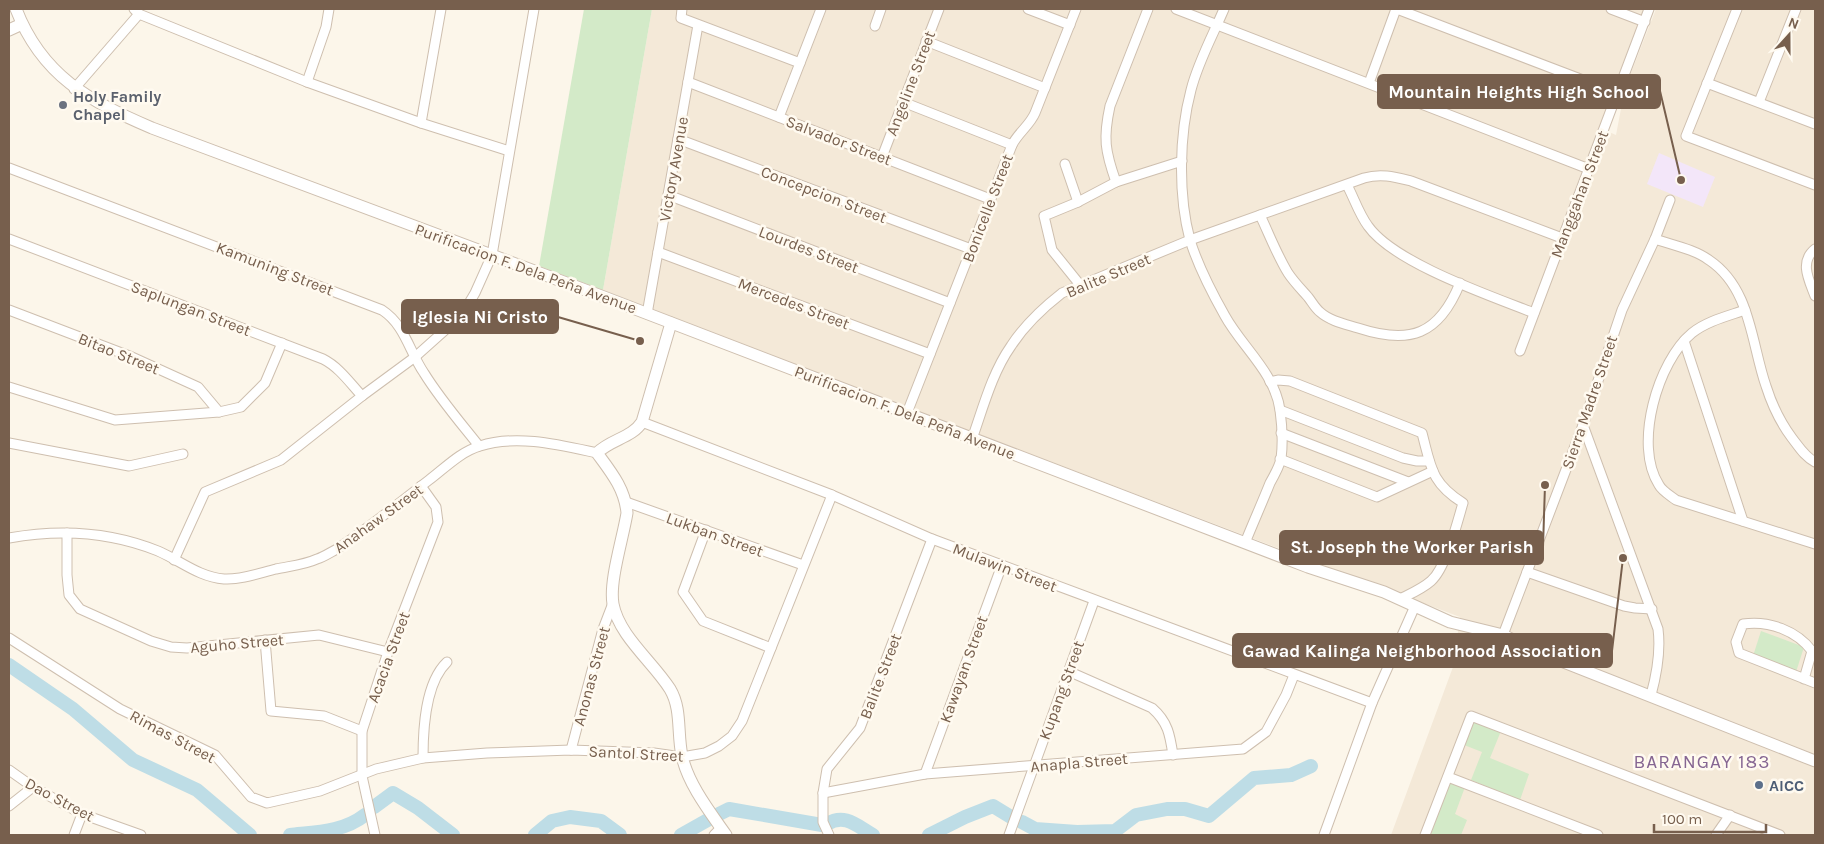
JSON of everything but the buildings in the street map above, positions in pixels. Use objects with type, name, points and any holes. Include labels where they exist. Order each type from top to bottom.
[{"type":"street","name":"Purificacion F. Dela Peña Avenue","points":[[16,9],[37,50],[74,89],[104,107],[152,128],[492,255],[1245,543],[1400,599],[1450,622],[1503,635],[1534,650],[1815,761]]},
{"type":"street","points":[[307,82],[326,27],[329,9]]},
{"type":"street","points":[[421,123],[441,9]]},
{"type":"street","points":[[174,560],[205,492],[281,460],[362,396],[415,358],[462,315],[475,293],[492,255],[534,9]]},
{"type":"street","points":[[779,117],[821,9]]},
{"type":"street","points":[[875,26],[881,9]]},
{"type":"street","name":"Angeline Street","points":[[882,157],[938,9]]},
{"type":"street","points":[[1028,9],[1070,25]]},
{"type":"street","name":"Bonicelle Street","points":[[907,413],[1012,145],[1033,119],[1076,9]]},
{"type":"street","points":[[1116,182],[1106,148],[1107,119],[1110,106],[1148,9]]},
{"type":"street","points":[[1176,9],[1589,169]]},
{"type":"street","points":[[1224,9],[1191,88],[1182,161],[1185,211],[1190,240],[1201,268],[1225,316],[1270,382],[1277,397],[1280,410],[1280,460],[1245,543]]},
{"type":"street","points":[[1369,83],[1396,9],[1617,94]]},
{"type":"street","points":[[1611,9],[1644,22]]},
{"type":"street","name":"Manggahan Street","points":[[1520,351],[1649,9]]},
{"type":"street","points":[[1736,9],[1686,136],[1815,185]]},
{"type":"street","points":[[1758,102],[1796,9]]},
{"type":"street","points":[[74,89],[136,12],[307,82],[421,123],[510,151]]},
{"type":"street","points":[[681,13],[698,25],[800,63]]},
{"type":"street","points":[[9,30],[22,24]]},
{"type":"street","name":"Victory Avenue","points":[[647,314],[698,25]]},
{"type":"street","points":[[926,41],[1045,88]]},
{"type":"street","name":"Salvador Street","points":[[688,82],[990,199]]},
{"type":"street","points":[[1707,83],[1815,122]]},
{"type":"street","points":[[903,102],[1012,145]]},
{"type":"street","name":"Concepcion Street","points":[[678,139],[971,249]]},
{"type":"street","points":[[1081,286],[1052,250],[1044,216],[1078,202],[1116,182],[1182,161]]},
{"type":"street","points":[[1065,164],[1078,202]]},
{"type":"street","name":"Kamuning Street","points":[[9,168],[382,310],[390,315],[402,329],[415,358],[432,386],[480,446]]},
{"type":"street","points":[[1534,313],[1460,283],[1400,254],[1368,227],[1347,185],[1375,175],[1391,176],[1411,181],[1562,238]]},
{"type":"street","name":"Balite Street","points":[[972,439],[990,389],[1011,344],[1048,304],[1062,293],[1190,240],[1347,185]]},
{"type":"street","name":"Lourdes Street","points":[[668,195],[950,303]]},
{"type":"street","name":"Sierra Madre Street","points":[[1503,635],[1583,425],[1622,310],[1655,239],[1670,200]]},
{"type":"street","points":[[1260,215],[1288,274],[1320,312],[1337,322],[1368,332],[1393,337],[1410,335],[1425,330],[1444,316],[1454,300],[1460,283]]},
{"type":"street","name":"Saplungan Street","points":[[9,239],[330,362],[362,396]]},
{"type":"street","points":[[1655,239],[1708,259],[1723,272],[1736,291],[1745,310],[1765,385],[1774,408],[1784,428],[1798,447],[1809,459],[1815,462]]},
{"type":"street","points":[[1815,249],[1810,253],[1806,262],[1807,272],[1815,296]]},
{"type":"street","name":"Mercedes Street","points":[[658,252],[930,354]]},
{"type":"street","name":"Bitao Street","points":[[9,310],[132,357],[198,387],[220,412]]},
{"type":"street","points":[[1745,310],[1711,322],[1694,332],[1684,341],[1670,361],[1650,411],[1647,438],[1650,466],[1659,486],[1676,500],[1815,544]]},
{"type":"street","points":[[671,323],[642,422],[634,431],[610,442],[597,453],[617,480],[626,502],[626,518],[614,580],[613,603],[616,614],[674,698],[678,714],[682,757],[691,780],[721,833]]},
{"type":"street","points":[[1684,341],[1743,520]]},
{"type":"street","points":[[9,387],[114,420],[220,412],[241,407],[265,383],[282,343]]},
{"type":"street","points":[[1270,382],[1278,380],[1290,382],[1422,433],[1429,461],[1440,485],[1463,503],[1439,571],[1431,581],[1400,599]]},
{"type":"street","points":[[1280,410],[1403,458],[1429,461]]},
{"type":"street","name":"Mulawin Street","points":[[642,422],[832,495],[932,539],[1094,601],[1372,702]]},
{"type":"street","points":[[1583,425],[1652,609],[1660,643],[1657,672],[1651,695]]},
{"type":"street","points":[[1281,433],[1408,482]]},
{"type":"street","name":"Anahaw Street","points":[[9,538],[24,535],[67,533],[104,535],[160,552],[205,575],[225,579],[241,577],[316,560],[350,540],[456,458],[480,446],[510,441],[574,448],[597,453]]},
{"type":"street","points":[[9,444],[129,466],[183,454]]},
{"type":"street","points":[[1280,460],[1377,497],[1433,471]]},
{"type":"street","name":"Acacia Street","points":[[375,835],[362,776],[362,731],[388,652],[438,522],[436,507],[421,486]]},
{"type":"street","name":"Santol Street","points":[[423,758],[487,753],[571,750],[654,753],[682,757],[705,753],[719,746],[732,736],[742,721],[832,495]]},
{"type":"street","name":"Lukban Street","points":[[626,502],[803,565]]},
{"type":"street","points":[[706,530],[683,592],[703,621],[772,648]]},
{"type":"street","name":"Aguho Street","points":[[67,533],[67,575],[70,595],[80,610],[151,642],[170,647],[188,648],[318,635],[388,652]]},
{"type":"street","name":"Balite Street","points":[[829,835],[823,822],[823,793],[827,769],[860,728],[932,539]]},
{"type":"street","name":"Kawayan Street","points":[[925,774],[1002,565]]},
{"type":"street","points":[[1527,572],[1624,606],[1652,609]]},
{"type":"street","name":"Kupang Street","points":[[1009,835],[1094,601]]},
{"type":"street","name":"Anonas Street","points":[[571,750],[603,628],[613,603]]},
{"type":"street","points":[[1324,835],[1372,702],[1416,606]]},
{"type":"street","points":[[1804,678],[1812,651],[1804,641],[1795,635],[1764,623],[1744,624],[1736,642],[1739,653],[1815,683]]},
{"type":"street","name":"Rimas Street","points":[[9,638],[120,708],[215,755],[251,797],[267,803],[320,791],[376,769],[423,758]]},
{"type":"street","points":[[265,640],[271,711],[324,716],[362,731]]},
{"type":"street","points":[[423,758],[423,738],[430,696],[435,677],[446,662]]},
{"type":"street","points":[[1068,671],[1152,708],[1162,716],[1167,728],[1173,755]]},
{"type":"street","name":"Anapla Street","points":[[823,793],[925,774],[1243,749],[1266,732],[1286,696],[1294,675]]},
{"type":"street","points":[[1425,835],[1471,716],[1780,835]]},
{"type":"street","name":"Dao Street","points":[[9,770],[33,787],[82,814],[141,835]]},
{"type":"street","points":[[1448,777],[1598,835]]},
{"type":"street","points":[[9,806],[33,787]]},
{"type":"street","points":[[74,835],[82,814]]},
{"type":"street","points":[[1716,835],[1730,815]]},
{"type":"shaded area","points":[[652,9],[1647,9],[1602,129],[1616,135],[1625,88],[1656,9],[1815,9],[1815,835],[1391,835],[1453,667],[1460,617],[603,290]]},
{"type":"shaded area","points":[[1659,153],[1715,177],[1703,207],[1647,184]]},
{"type":"green space","points":[[584,9],[652,9],[603,290],[539,266]]},
{"type":"green space","points":[[1761,631],[1804,647],[1796,672],[1753,656]]},
{"type":"green space","points":[[1472,719],[1501,731],[1490,758],[1529,774],[1520,800],[1471,780],[1482,752],[1464,745]]},
{"type":"green space","points":[[1449,780],[1465,787],[1455,814],[1467,820],[1461,835],[1431,835]]},
{"type":"waterway","points":[[9,665],[73,709],[133,760],[197,790],[250,835]]},
{"type":"waterway","points":[[1022,822],[1035,829],[1077,832],[1115,831],[1136,815],[1167,809],[1185,809],[1209,816],[1254,778],[1291,775],[1311,766]]},
{"type":"waterway","points":[[374,807],[393,793],[418,808],[453,835]]},
{"type":"waterway","points":[[929,835],[965,817],[993,806],[1011,817]]},
{"type":"waterway","points":[[719,814],[729,809],[822,825]]},
{"type":"waterway","points":[[290,835],[339,828],[357,821],[365,815]]},
{"type":"waterway","points":[[535,835],[552,821],[570,817],[601,821],[620,835]]},
{"type":"waterway","points":[[681,835],[713,817]]},
{"type":"waterway","points":[[827,824],[833,821],[845,820],[873,835]]},
{"type":"place","name":"Holy Family Chapel","points":[[63,105]]},
{"type":"place","name":"Mountain Heights High School","points":[[1681,180]]},
{"type":"place","name":"Iglesia Ni Cristo","points":[[640,341]]},
{"type":"place","name":"St. Joseph the Worker Parish","points":[[1545,485]]},
{"type":"place","name":"Gawad Kalinga Neighborhood Association","points":[[1623,558]]},
{"type":"place","name":"AICC","points":[[1759,785]]},
{"type":"district","name":"BARANGAY 183","points":[[1702,761]]}]
